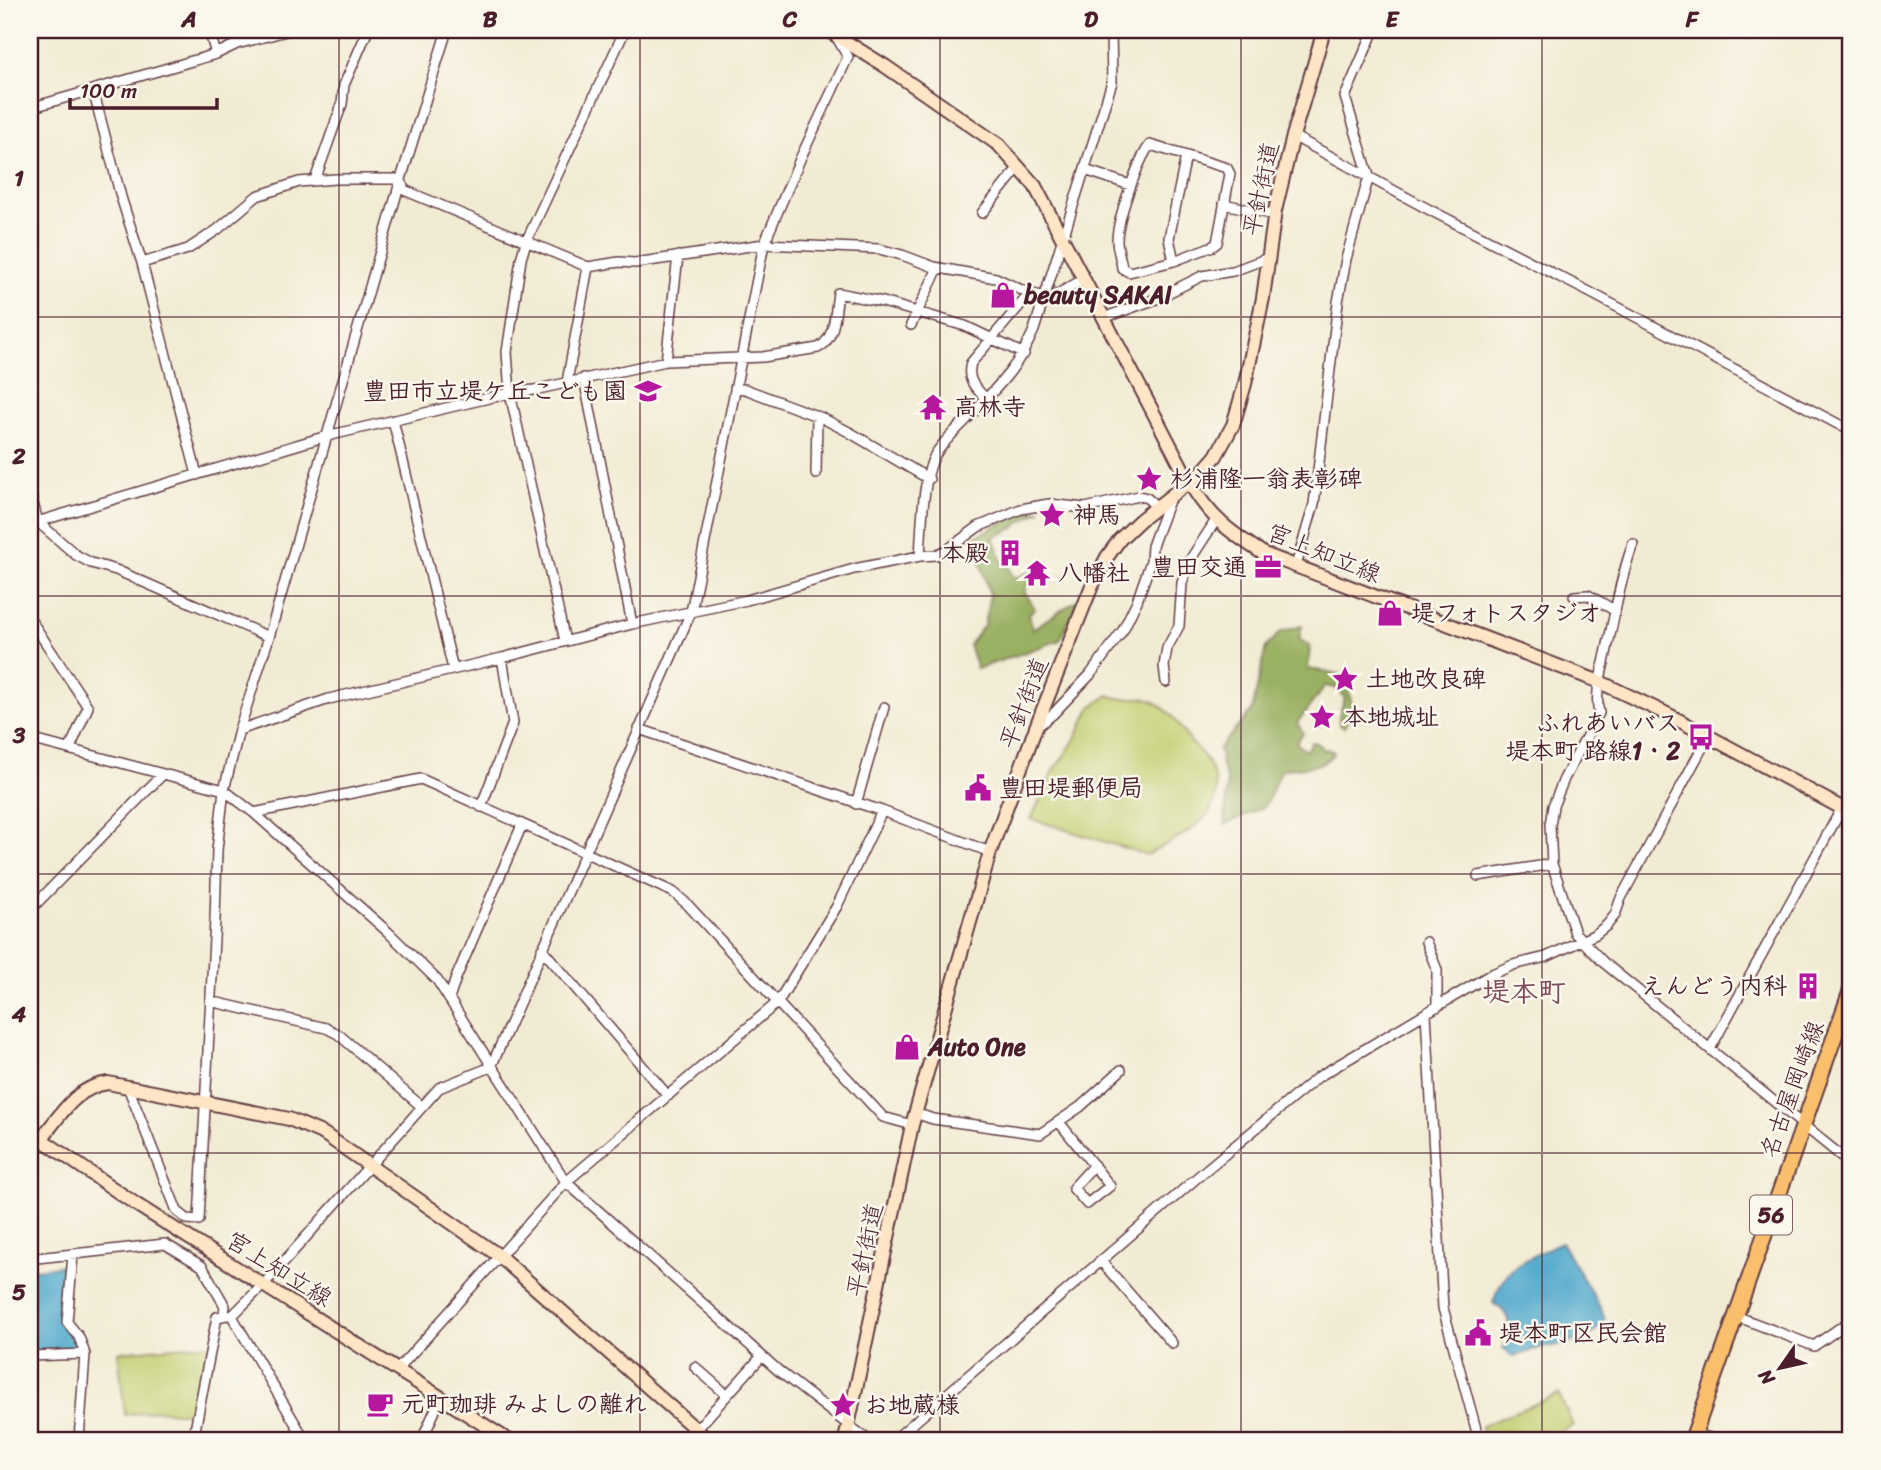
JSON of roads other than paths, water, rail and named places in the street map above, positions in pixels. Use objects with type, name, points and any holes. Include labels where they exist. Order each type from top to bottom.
[{"type":"main road","name":"名古屋岡崎線","points":[[1693,1437],[1851,990]]},
{"type":"street","points":[[209,30],[216,54]]},
{"type":"street","points":[[30,108],[290,30]]},
{"type":"street","points":[[315,180],[342,104],[344,85],[368,30]]},
{"type":"street","points":[[128,1087],[177,1212],[187,1219],[200,1220],[216,861],[225,790],[239,730],[269,637],[401,179],[447,30]]},
{"type":"street","points":[[565,641],[510,393],[507,352],[521,258],[526,242],[625,30]]},
{"type":"street","points":[[920,556],[925,496],[934,457],[1010,375],[1024,354],[1045,298],[1112,82],[1111,30]]},
{"type":"street","name":"平針街道","points":[[845,1440],[914,1119],[990,852],[1091,588],[1107,557],[1121,538],[1156,506],[1190,484],[1216,456],[1233,425],[1248,372],[1263,298],[1275,215],[1293,136],[1324,30]]},
{"type":"street","points":[[1296,566],[1314,504],[1338,302],[1346,259],[1369,176],[1345,97],[1374,30]]},
{"type":"street","points":[[193,1440],[217,1317],[228,1315],[264,1284],[439,1088],[491,1066],[691,612],[764,244],[848,57],[835,31]]},
{"type":"street","name":"宮上知立線","points":[[835,31],[989,138],[1035,186],[1190,484],[1200,502],[1216,520],[1264,554],[1600,682],[1671,716],[1847,811]]},
{"type":"street","points":[[93,90],[121,197],[142,263],[197,475]]},
{"type":"street","points":[[1293,136],[1851,431]]},
{"type":"street","points":[[1150,145],[1186,156],[1227,168],[1230,174],[1217,243],[1174,261],[1129,272],[1122,268],[1117,239],[1130,185],[1145,152],[1150,145]]},
{"type":"street","points":[[1174,261],[1169,238],[1186,156]]},
{"type":"street","points":[[982,213],[1019,167]]},
{"type":"street","points":[[1085,170],[1130,185]]},
{"type":"street","points":[[142,263],[188,250],[217,230],[257,196],[299,182],[401,179]]},
{"type":"street","points":[[401,179],[404,190],[588,267],[764,244],[879,249],[902,254],[937,268],[996,278],[1045,298],[1051,298],[1084,279]]},
{"type":"street","points":[[1224,204],[1275,215]]},
{"type":"street","points":[[666,361],[678,256]]},
{"type":"street","points":[[1103,318],[1156,299],[1202,276],[1233,271],[1268,258]]},
{"type":"street","points":[[567,382],[588,267]]},
{"type":"street","points":[[911,325],[937,268]]},
{"type":"street","points":[[34,523],[327,436],[510,393],[666,361],[764,357],[818,348],[825,344],[831,334],[838,293],[883,302],[965,326],[1024,354]]},
{"type":"street","points":[[986,399],[971,383],[968,373],[971,363],[1028,293]]},
{"type":"street","points":[[584,378],[632,624]]},
{"type":"street","points":[[735,388],[745,389],[817,416],[929,479]]},
{"type":"street","points":[[816,474],[817,416]]},
{"type":"street","points":[[393,420],[453,670]]},
{"type":"street","points":[[30,492],[34,523],[76,555],[269,637]]},
{"type":"street","points":[[239,730],[329,699],[632,624],[747,600],[854,569],[936,555],[978,527],[1021,509],[1049,504],[1085,508],[1127,501],[1139,496],[1147,498],[1156,506]]},
{"type":"street","points":[[1036,727],[1054,714],[1090,675],[1123,630],[1137,601],[1151,561],[1152,546],[1170,497]]},
{"type":"street","points":[[1166,682],[1164,666],[1167,648],[1179,626],[1182,583],[1190,560],[1216,520]]},
{"type":"street","points":[[1633,544],[1614,610],[1596,699],[1599,713],[1564,779],[1553,806],[1550,825],[1552,864],[1575,933],[1603,962],[1851,1164]]},
{"type":"street","points":[[1574,596],[1588,595],[1614,610]]},
{"type":"street","points":[[30,619],[88,707],[70,748]]},
{"type":"street","points":[[481,807],[513,723],[502,658]]},
{"type":"street","points":[[856,804],[884,707]]},
{"type":"street","points":[[639,729],[881,811],[990,852]]},
{"type":"street","points":[[894,1440],[1207,1169],[1318,1077],[1490,975],[1513,965],[1546,957],[1596,934],[1607,925],[1615,915],[1620,898],[1708,737]]},
{"type":"street","points":[[30,739],[225,790],[254,813],[410,952],[437,980],[566,1182],[762,1356],[868,1440]]},
{"type":"street","points":[[30,910],[163,774]]},
{"type":"street","points":[[254,813],[421,779],[673,892],[883,1117],[933,1119],[1040,1134],[1080,1107],[1121,1070]]},
{"type":"street","points":[[398,1369],[566,1182],[778,1002],[837,906],[881,811]]},
{"type":"street","points":[[1710,1049],[1847,811]]},
{"type":"street","points":[[449,999],[522,825]]},
{"type":"street","points":[[1478,876],[1552,864]]},
{"type":"street","points":[[1426,942],[1437,970],[1437,1007]]},
{"type":"street","points":[[542,949],[668,1096]]},
{"type":"street","points":[[210,1001],[326,1028],[338,1034],[421,1106]]},
{"type":"street","points":[[1426,1014],[1443,1308],[1479,1440]]},
{"type":"street","points":[[30,1153],[75,1097],[88,1087],[108,1083],[289,1119],[324,1134],[498,1255],[708,1440]]},
{"type":"street","points":[[1059,1122],[1094,1165]]},
{"type":"street","name":"宮上知立線","points":[[30,1129],[137,1205],[508,1440]]},
{"type":"street","points":[[30,1251],[37,1258],[165,1244],[201,1266],[305,1440]]},
{"type":"street","points":[[73,1255],[67,1322],[79,1337],[85,1354],[79,1440]]},
{"type":"street","points":[[1101,1261],[1172,1343]]},
{"type":"street","points":[[1736,1316],[1814,1346],[1847,1323],[1851,1316]]},
{"type":"street","points":[[30,1356],[85,1354]]},
{"type":"street","points":[[696,1430],[762,1356]]},
{"type":"street","points":[[695,1367],[727,1395]]},
{"type":"street","points":[[422,1440],[441,1396]]},
{"type":"street","points":[[292,1422],[293,1440]]},
{"type":"street","points":[[1693,1437],[1719,1440]]},
{"type":"water","points":[[1561,1242],[1605,1320],[1592,1334],[1584,1338],[1512,1357],[1503,1348],[1509,1328],[1507,1317],[1500,1307],[1493,1303],[1498,1290],[1504,1279],[1519,1264]]},
{"type":"water","points":[[30,1263],[36,1269],[66,1265],[62,1320],[79,1351],[30,1352]]},
{"type":"place","name":"beauty SAKAI","points":[[1003,295]]},
{"type":"place","name":"豊田市立堤ケ丘こども園","points":[[648,391]]},
{"type":"place","name":"高林寺","points":[[933,407]]},
{"type":"place","name":"杉浦隆一翁表彰碑","points":[[1149,479]]},
{"type":"place","name":"神馬","points":[[1052,515]]},
{"type":"place","name":"本殿","points":[[1010,553]]},
{"type":"place","name":"豊田交通","points":[[1268,567]]},
{"type":"place","name":"八幡社","points":[[1037,573]]},
{"type":"place","name":"堤フォトスタジオ","points":[[1390,613]]},
{"type":"place","name":"土地改良碑","points":[[1345,679]]},
{"type":"place","name":"本地城址","points":[[1322,717]]},
{"type":"place","name":"ふれあいバス 堤本町 路線1・2","points":[[1701,737]]},
{"type":"place","name":"豊田堤郵便局","points":[[978,788]]},
{"type":"place","name":"えんどう内科","points":[[1808,986]]},
{"type":"place","name":"Auto One","points":[[907,1047]]},
{"type":"place","name":"堤本町区民会館","points":[[1478,1333]]},
{"type":"place","name":"元町珈琲 みよしの離れ","points":[[380,1404]]},
{"type":"place","name":"お地蔵様","points":[[843,1405]]},
{"type":"district","name":"堤本町","points":[[1524,991]]}]
